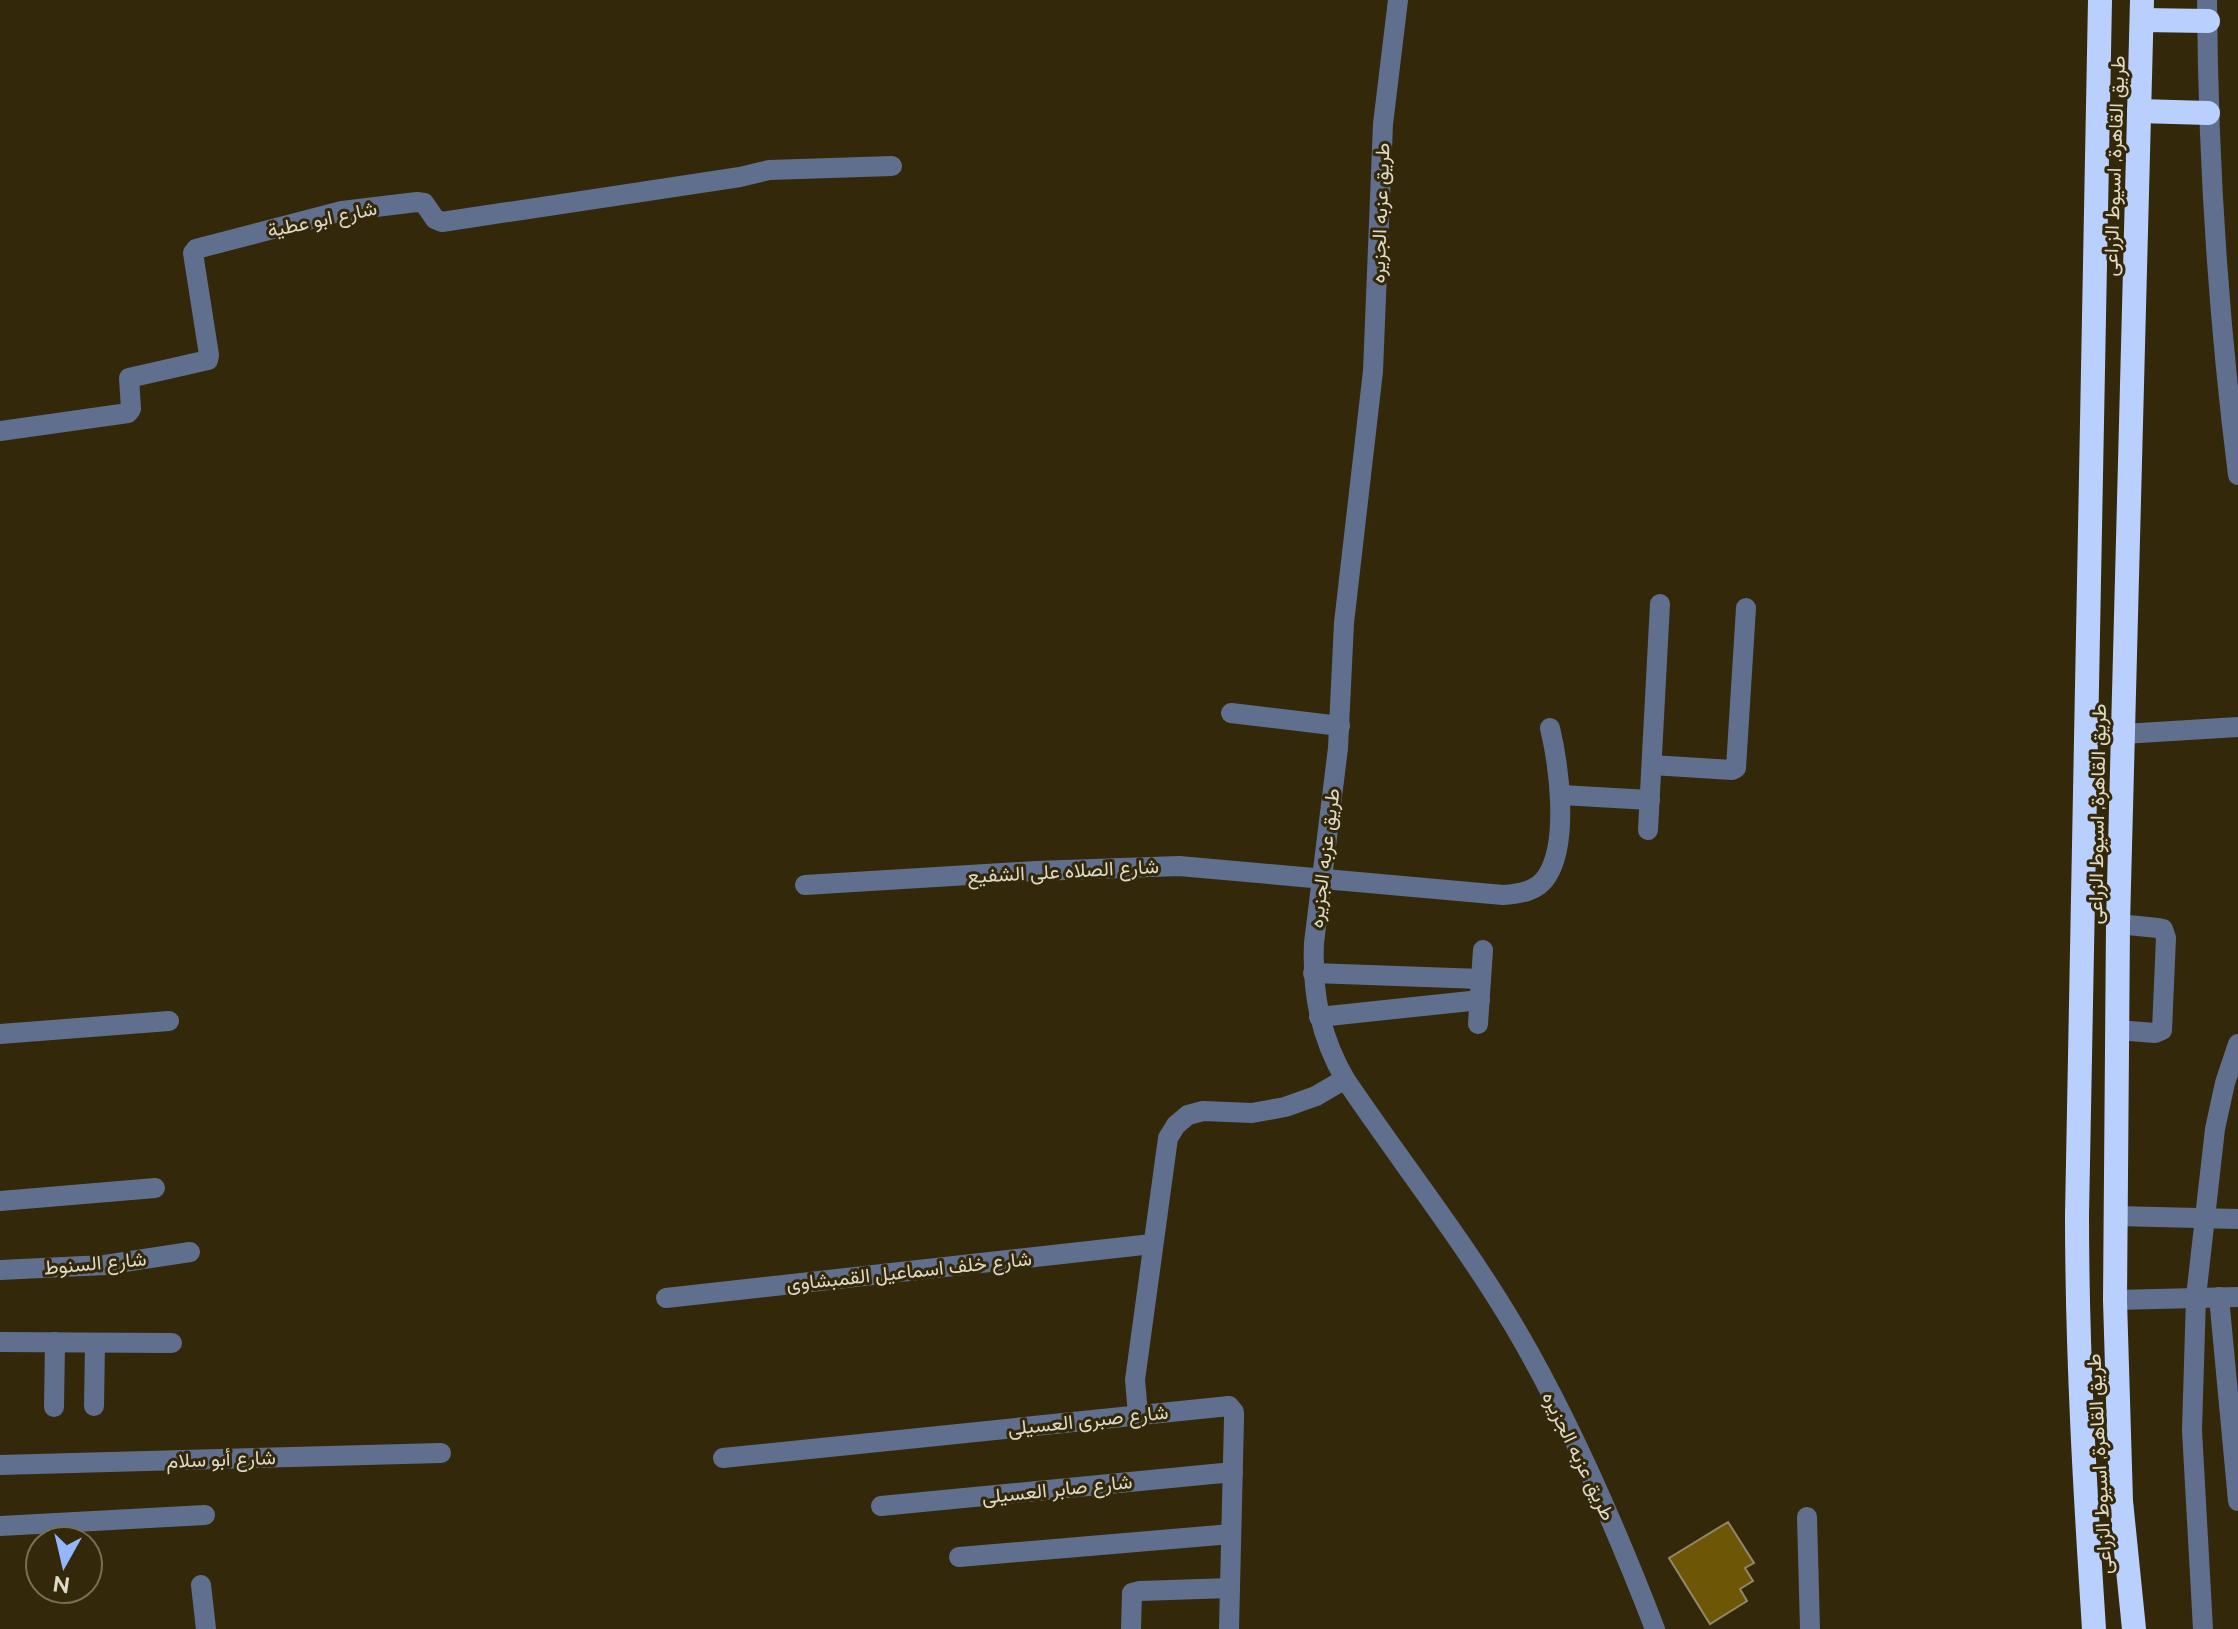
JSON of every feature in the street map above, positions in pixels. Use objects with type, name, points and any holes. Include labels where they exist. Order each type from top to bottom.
[{"type":"highway","name":"طريق القاهرة, اسيوط الزراعى","points":[[2094,1629],[2077,1299],[2100,0]]},
{"type":"highway","name":"طريق القاهرة, اسيوط الزراعى","points":[[2134,1629],[2121,1501],[2115,1300],[2118,924],[2142,10]]},
{"type":"highway","points":[[2142,10],[2208,11]]},
{"type":"highway","points":[[2139,111],[2208,113]]},
{"type":"highway","points":[[2083,922],[2118,924]]},
{"type":"highway","points":[[2081,1028],[2117,1030]]},
{"type":"street","name":"طريق عزبه الجزيره","points":[[1398,0],[1383,124],[1373,371],[1344,623],[1340,726],[1320,877],[1313,973],[1319,1017],[1333,1058],[1345,1079],[1476,1265],[1515,1328],[1585,1466],[1655,1629]]},
{"type":"street","points":[[2208,11],[2208,113],[2222,344],[2237,465]]},
{"type":"street","name":"شارع ابو عطية","points":[[0,431],[128,413],[131,407],[129,378],[208,360],[193,253],[196,249],[342,211],[387,205],[424,203],[435,219],[442,222],[740,177],[761,171],[892,166]]},
{"type":"street","points":[[1648,830],[1660,604]]},
{"type":"street","points":[[1652,765],[1736,768],[1746,608]]},
{"type":"street","points":[[1231,713],[1340,726]]},
{"type":"street","points":[[2123,734],[2233,727]]},
{"type":"street","name":"شارع الصلاه على الشفيع","points":[[805,885],[1151,866],[1520,894],[1535,888],[1547,877],[1559,829],[1561,795],[1558,761],[1550,728]]},
{"type":"street","points":[[1561,795],[1650,800]]},
{"type":"street","points":[[2117,1030],[2155,1033],[2162,1030],[2166,938],[2163,929],[2118,924]]},
{"type":"street","points":[[1478,1024],[1483,950]]},
{"type":"street","points":[[1313,973],[1481,979]]},
{"type":"street","points":[[1319,1017],[1480,1000]]},
{"type":"street","points":[[0,1034],[169,1021]]},
{"type":"street","points":[[2203,1629],[2192,1430],[2196,1297],[2217,1117],[2238,1044]]},
{"type":"street","points":[[1138,1414],[1135,1380],[1152,1244],[1168,1138],[1176,1125],[1188,1115],[1203,1111],[1252,1113],[1285,1107],[1316,1096],[1345,1079]]},
{"type":"street","points":[[0,1201],[155,1188]]},
{"type":"street","points":[[2116,1216],[2238,1219]]},
{"type":"street","name":"شارع خلف اسماعيل القمبشاوى","points":[[666,1298],[1152,1244]]},
{"type":"street","name":"شارع السنوط","points":[[0,1270],[105,1265],[190,1252]]},
{"type":"street","points":[[2115,1300],[2228,1297],[2238,1501]]},
{"type":"street","points":[[0,1342],[172,1343]]},
{"type":"street","points":[[54,1407],[55,1342]]},
{"type":"street","points":[[94,1406],[95,1343]]},
{"type":"street","name":"شارع صبرى العسيلى","points":[[723,1458],[1229,1406],[1234,1412],[1229,1629]]},
{"type":"street","name":"شارع أبو سلام","points":[[0,1465],[441,1453]]},
{"type":"street","name":"شارع صابر العسيلى","points":[[881,1506],[1233,1472]]},
{"type":"street","points":[[0,1526],[205,1515]]},
{"type":"street","points":[[1807,1517],[1810,1629]]},
{"type":"street","points":[[959,1557],[1231,1534]]},
{"type":"street","points":[[201,1585],[206,1629]]},
{"type":"street","points":[[1131,1629],[1132,1593],[1230,1588]]},
{"type":"building","points":[[1728,1522],[1754,1563],[1745,1568],[1753,1581],[1740,1589],[1747,1601],[1710,1624],[1669,1558]]}]
